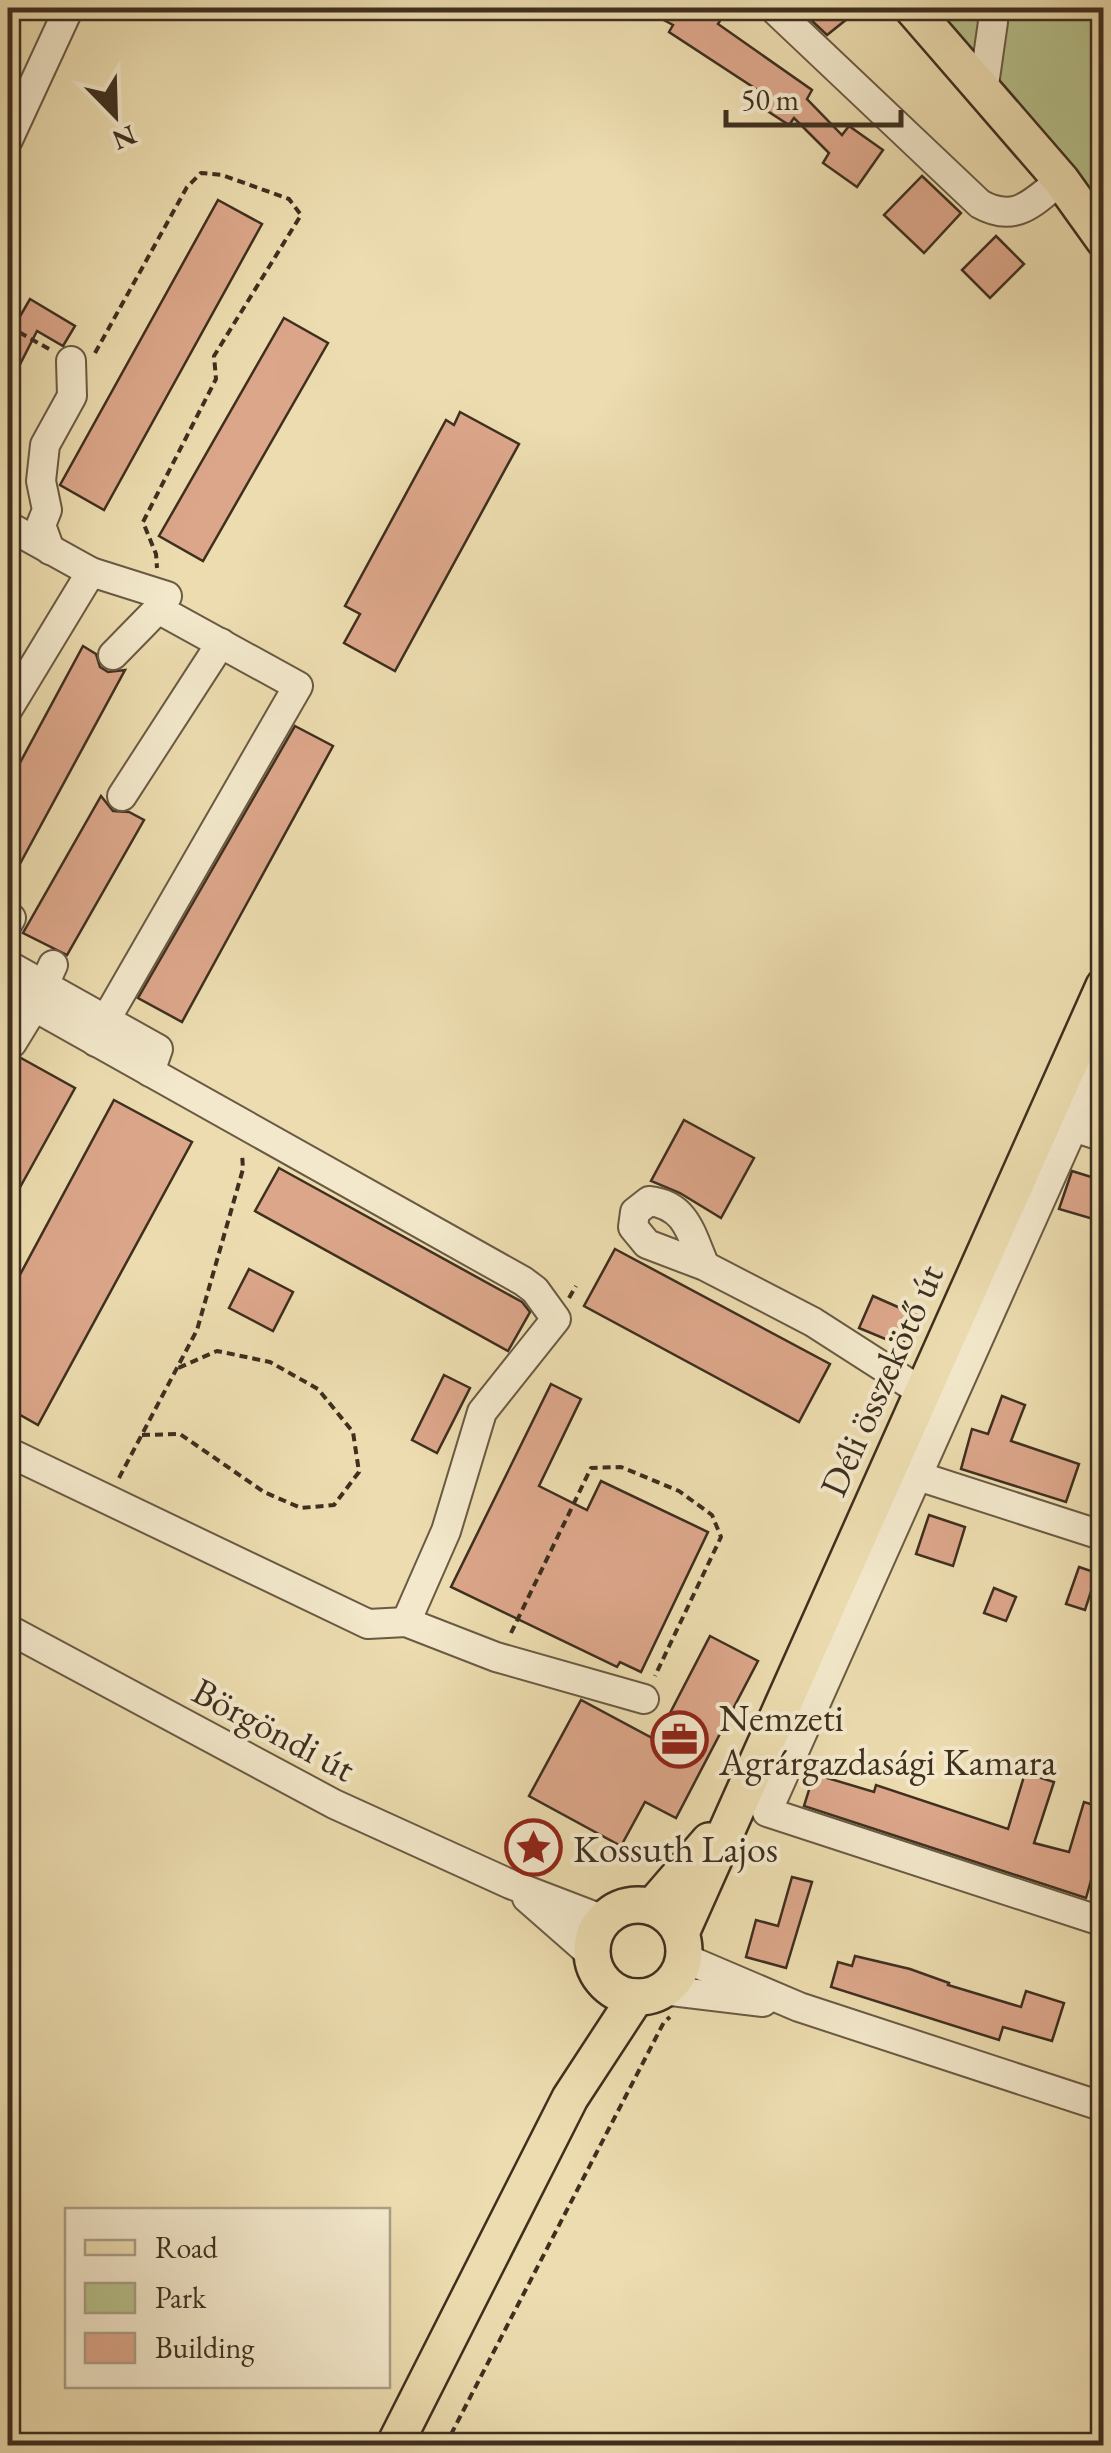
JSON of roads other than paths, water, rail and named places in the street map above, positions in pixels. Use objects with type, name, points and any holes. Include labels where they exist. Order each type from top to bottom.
[{"type":"main road","points":[[912,8],[1061,180],[1104,240]]},
{"type":"main road","name":"Déli összekötő út","points":[[682,1945],[751,1811],[922,1392],[1104,986]]},
{"type":"main road","name":"Déli összekötő út","points":[[652,1907],[751,1811]]},
{"type":"main road","points":[[626,1906],[652,1907],[670,1916],[682,1945],[677,1976],[624,1981],[592,1943],[604,1920],[626,1906]]},
{"type":"main road","points":[[394,2446],[570,2098],[624,1981]]},
{"type":"street","points":[[8,140],[69,8]]},
{"type":"street","points":[[774,8],[980,204],[997,213],[1016,213],[1061,180]]},
{"type":"street","points":[[983,92],[992,8]]},
{"type":"street","points":[[50,550],[42,525],[47,510],[41,481],[45,445],[72,396],[72,360]]},
{"type":"street","points":[[8,526],[91,572],[162,602],[221,644],[298,686],[100,1031]]},
{"type":"street","points":[[8,709],[91,572]]},
{"type":"street","points":[[113,655],[162,602]]},
{"type":"street","points":[[122,796],[221,644]]},
{"type":"street","points":[[8,966],[43,986],[150,1072],[523,1281],[535,1290],[556,1319],[482,1412],[446,1531],[406,1622]]},
{"type":"street","points":[[8,992],[43,986]]},
{"type":"street","points":[[12,1043],[43,986]]},
{"type":"street","points":[[1104,1058],[918,1476],[751,1811],[1104,1922]]},
{"type":"street","points":[[1073,1127],[1104,1137]]},
{"type":"street","points":[[705,1266],[813,1322],[922,1392]]},
{"type":"street","points":[[8,1452],[368,1624],[406,1622],[496,1657],[644,1699]]},
{"type":"street","points":[[918,1476],[1104,1536]]},
{"type":"street","name":"Börgöndi út","points":[[8,1629],[334,1804],[510,1884],[604,1920]]},
{"type":"street","name":"Börgöndi út","points":[[510,1884],[624,1981]]},
{"type":"street","points":[[682,1945],[799,2007]]},
{"type":"street","points":[[624,1981],[799,2007],[1104,2107]]},
{"type":"place","name":"Nemzeti Agrárgazdasági Kamara","points":[[680,1739]]},
{"type":"place","name":"Kossuth Lajos","points":[[534,1848]]}]
